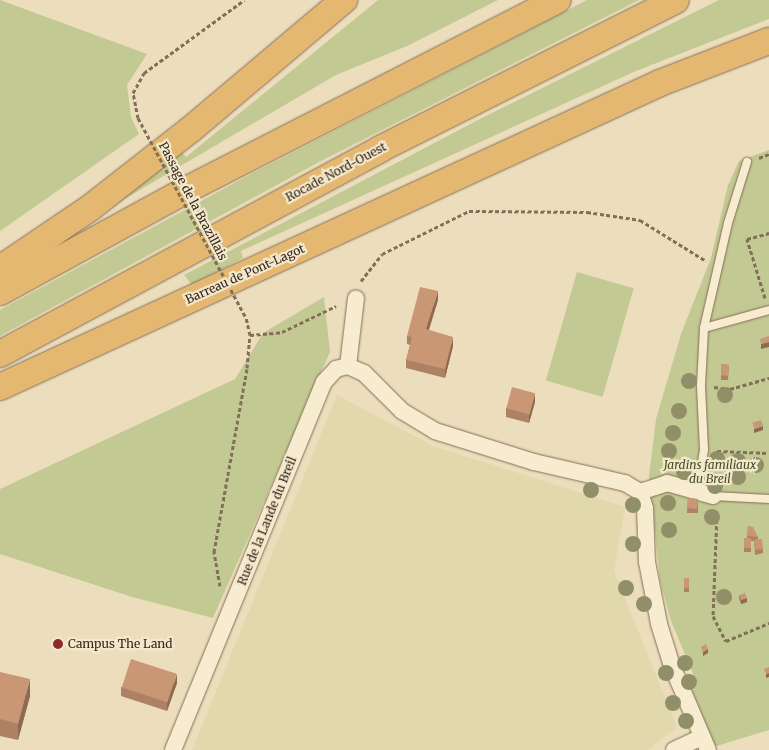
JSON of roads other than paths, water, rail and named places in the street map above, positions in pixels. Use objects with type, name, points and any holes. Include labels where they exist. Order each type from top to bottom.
[{"type":"highway","points":[[0,269],[90,208],[182,136],[344,0]]},
{"type":"highway","points":[[0,292],[190,188],[558,0]]},
{"type":"highway","name":"Rocade Nord-Ouest","points":[[0,354],[380,149],[676,0]]},
{"type":"highway","name":"Barreau de Pont-Lagot","points":[[0,387],[660,83],[769,41]]},
{"type":"street","points":[[355,301],[348,366],[364,373],[402,411],[435,431],[534,462],[625,483],[640,492],[645,508],[647,562],[660,624],[704,744],[674,750]]},
{"type":"street","name":"Rue de la Lande du Breil","points":[[173,750],[324,382],[336,369],[348,366]]},
{"type":"street","points":[[640,492],[667,483],[709,495]]},
{"type":"lane","points":[[747,162],[704,328],[701,386],[704,450],[709,495],[769,499]]},
{"type":"lane","points":[[704,328],[769,310]]},
{"type":"place","name":"Campus The Land","points":[[58,644]]},
{"type":"park label","name":"Jardins familiaux du Breil","points":[[710,472]]}]
